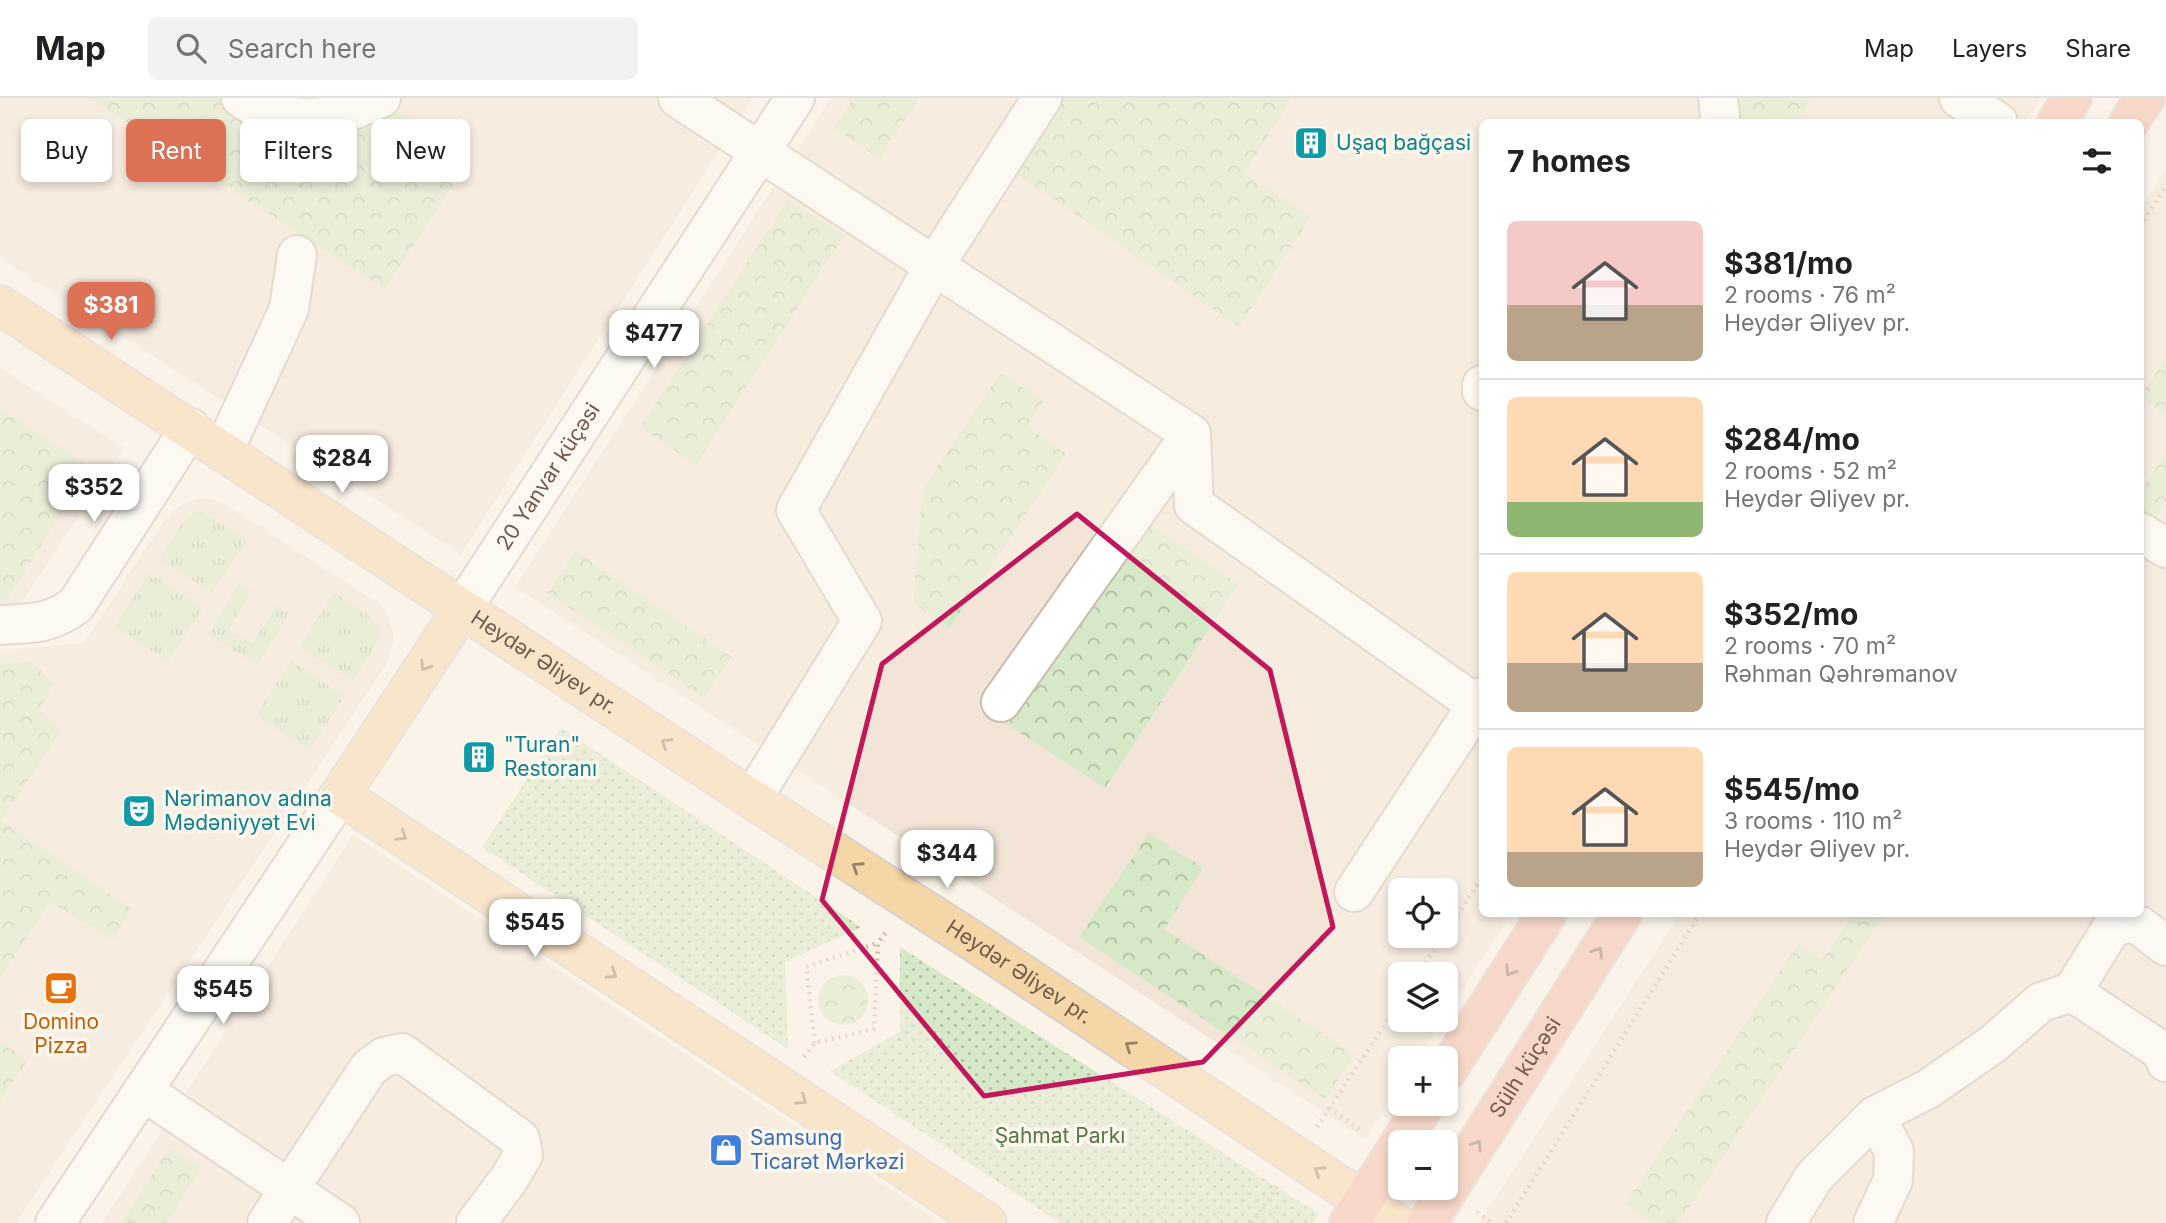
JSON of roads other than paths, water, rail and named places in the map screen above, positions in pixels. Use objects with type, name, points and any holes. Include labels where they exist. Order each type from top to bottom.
[{"type":"highway","points":[[2059,119],[2073,98]]},
{"type":"highway","points":[[2131,119],[2145,98]]},
{"type":"highway","points":[[1458,1053],[1545,917]]},
{"type":"highway","name":"Sülh küçəsi","points":[[1427,1223],[1620,917]]},
{"type":"highway","points":[[1356,1212],[1388,1162]]},
{"type":"main road","name":"Heydər Əliyev pr.","points":[[0,305],[1297,1157],[1356,1212],[1396,1223]]},
{"type":"main road","name":"Heydər Əliyev pr.","points":[[340,796],[462,609]]},
{"type":"main road","points":[[340,796],[987,1223]]},
{"type":"street","points":[[241,98],[269,115],[307,118],[339,116],[382,98]]},
{"type":"street","points":[[678,98],[1191,434]]},
{"type":"street","name":"20 Yanvar küçəsi","points":[[462,609],[795,98]]},
{"type":"street","points":[[752,799],[862,621],[796,510],[934,266],[1042,98]]},
{"type":"street","points":[[1718,98],[1720,119]]},
{"type":"street","points":[[1959,98],[1993,119]]},
{"type":"street","points":[[223,452],[289,309],[297,255]]},
{"type":"street","points":[[0,625],[46,622],[62,616],[76,605],[190,428]]},
{"type":"street","points":[[1191,434],[1194,505],[1479,700]]},
{"type":"street","points":[[1001,702],[1191,434]]},
{"type":"street","points":[[2144,534],[2166,548]]},
{"type":"street","points":[[1354,892],[1479,703]]},
{"type":"street","points":[[55,1223],[340,796]]},
{"type":"street","points":[[1786,1223],[1814,1177],[1875,1116],[1928,1089],[1993,1044],[2041,1002],[2072,992],[2111,929],[2126,922],[2140,926],[2166,947]]},
{"type":"street","points":[[2072,992],[2163,1052],[2166,1062]]},
{"type":"street","points":[[267,1223],[369,1068],[384,1056],[402,1053],[520,1139],[523,1155],[509,1179],[476,1223]]},
{"type":"street","points":[[143,1091],[340,1223]]},
{"type":"street","points":[[1873,1223],[1893,1180],[1894,1151],[1875,1116]]},
{"type":"place","name":"Uşaq bağçasi","points":[[1311,143]]},
{"type":"place","name":"\"Turan\" Restoranı","points":[[479,757]]},
{"type":"place","name":"Nərimanov adına Mədəniyyət Evi","points":[[139,811]]},
{"type":"place","name":"Domino Pizza","points":[[61,988]]},
{"type":"place","name":"Samsung Ticarət Mərkəzi","points":[[726,1150]]},
{"type":"park label","name":"Şahmat Parkı","points":[[1060,1136]]}]
